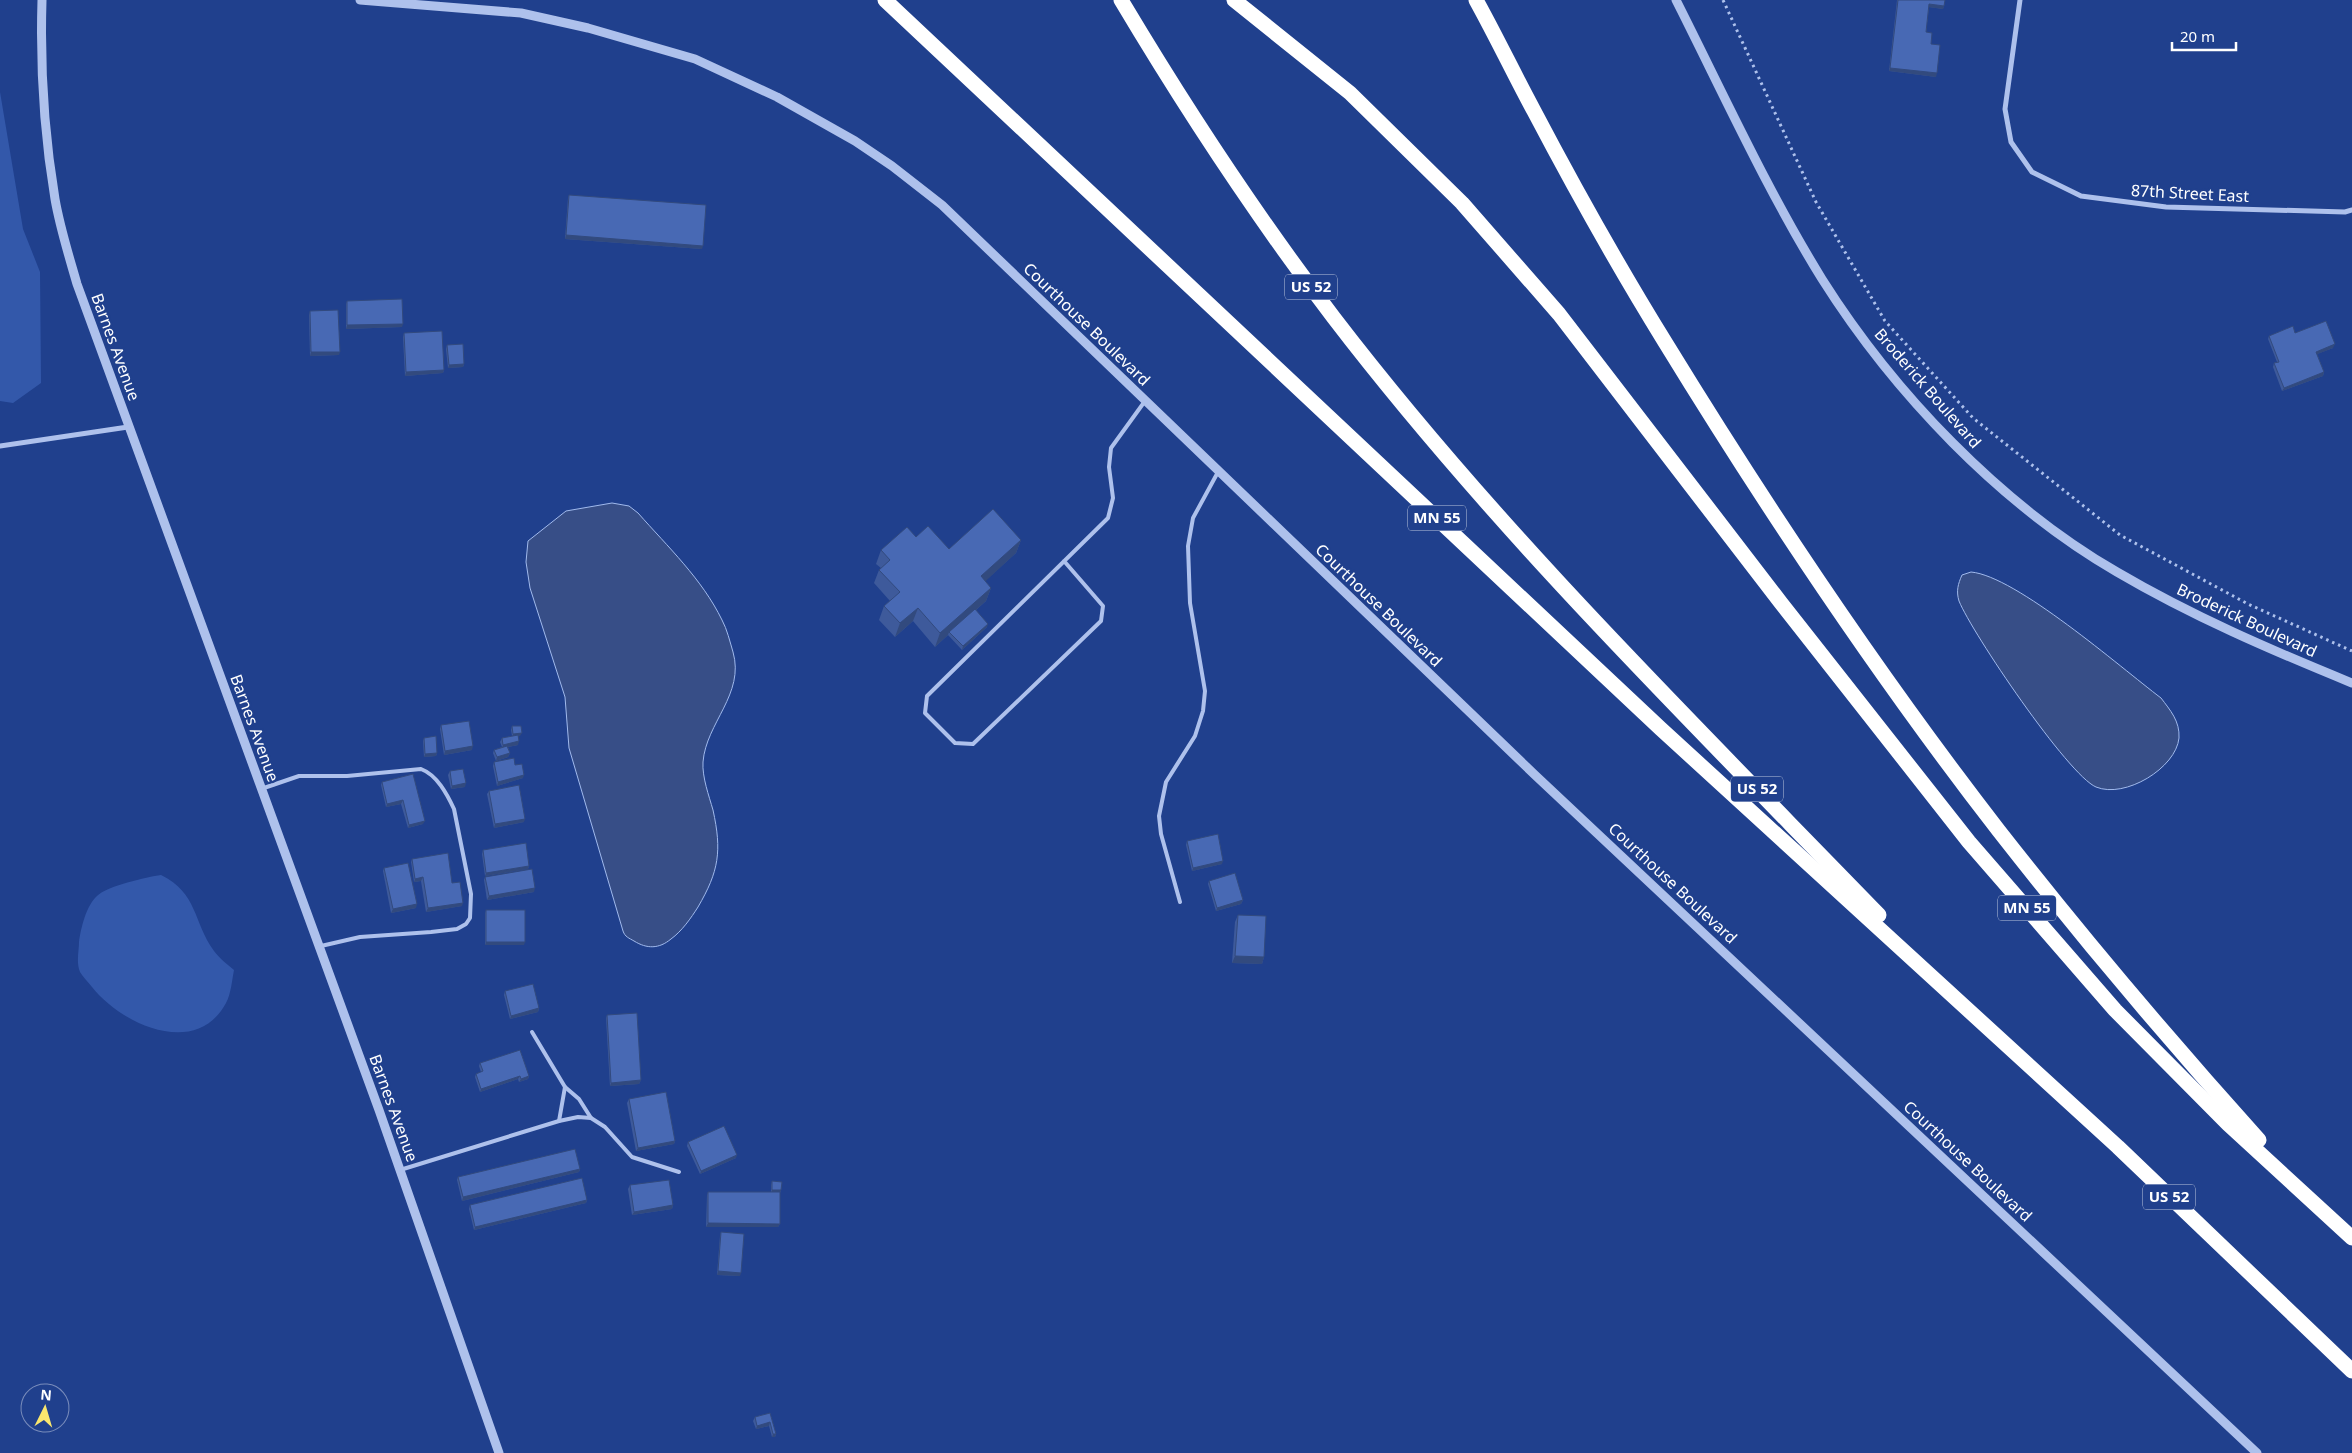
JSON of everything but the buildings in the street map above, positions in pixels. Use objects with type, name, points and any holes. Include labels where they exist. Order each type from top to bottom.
[{"type":"highway","name":"MN 55","points":[[885,0],[1661,729],[1985,1024]]},
{"type":"highway","name":"US 52","points":[[1121,0],[1162,69],[1278,241],[1334,318],[1428,433],[1537,559],[1985,1024],[2352,1371]]},
{"type":"highway","points":[[1476,0],[1576,190],[1624,274],[1711,416],[1807,564],[1948,764],[2039,882],[2158,1027],[2312,1199],[2352,1238]]},
{"type":"highway","name":"MN 55","points":[[1240,4],[1350,93],[1462,203],[1527,275],[1969,842],[2122,1017],[2222,1117],[2312,1199]]},
{"type":"street","name":"Barnes Avenue","points":[[42,0],[42,72],[55,200],[77,284],[320,947],[499,1453]]},
{"type":"street","name":"Courthouse Boulevard","points":[[360,0],[521,14],[588,28],[695,59],[777,97],[855,141],[892,166],[942,205],[1535,775],[2257,1453]]},
{"type":"street","name":"Broderick Boulevard","points":[[1676,0],[1767,180],[1798,238],[1824,281],[1856,328],[1899,382],[1965,454],[2042,521],[2116,571],[2204,619],[2352,683]]},
{"type":"street","name":"87th Street East","points":[[2020,0],[2005,110],[2011,142],[2032,172],[2081,196],[2166,207],[2345,212],[2352,210]]},
{"type":"street","points":[[0,446],[128,427]]},
{"type":"lane","points":[[1064,561],[1103,606],[1100,621],[973,744],[955,743],[925,713],[927,696],[1064,561],[1108,518],[1113,498],[1109,468],[1111,448],[1145,401]]},
{"type":"lane","points":[[1180,902],[1161,834],[1159,816],[1166,782],[1195,736],[1203,711],[1206,690],[1190,603],[1188,546],[1193,518],[1218,472]]},
{"type":"lane","points":[[262,789],[299,776],[311,774],[347,776],[421,769],[431,773],[449,798],[454,810],[471,894],[470,918],[466,924],[457,929],[360,937],[320,947]]},
{"type":"lane","points":[[532,1032],[565,1087],[579,1099],[591,1118],[604,1127],[632,1157],[679,1172]]},
{"type":"lane","points":[[558,1121],[565,1087]]},
{"type":"lane","points":[[400,1170],[558,1121],[578,1117],[591,1118]]},
{"type":"path","points":[[1723,0],[1816,202],[1885,321],[1973,418],[2120,535],[2248,604],[2352,651]]},
{"type":"shaded area","points":[[0,92],[23,229],[40,272],[41,383],[13,403],[0,401]]},
{"type":"shaded area","points":[[612,503],[629,506],[638,513],[695,577],[724,624],[733,652],[735,667],[730,695],[711,734],[703,762],[705,780],[716,824],[718,849],[714,871],[705,894],[686,924],[675,936],[662,945],[653,947],[639,944],[627,937],[623,931],[569,748],[565,697],[530,588],[526,562],[528,541],[566,511]]},
{"type":"shaded area","points":[[1971,572],[1990,577],[2040,605],[2161,698],[2176,721],[2179,738],[2176,749],[2159,770],[2134,785],[2121,789],[2108,790],[2096,787],[2083,777],[2044,731],[2022,701],[1967,618],[1959,601],[1958,591],[1962,575]]},
{"type":"shaded area","points":[[161,875],[182,890],[194,909],[207,940],[214,951],[234,970],[226,1003],[213,1020],[196,1029],[178,1032],[159,1030],[139,1023],[105,1001],[84,978],[78,964],[81,930],[93,900],[102,892],[118,885]]}]
